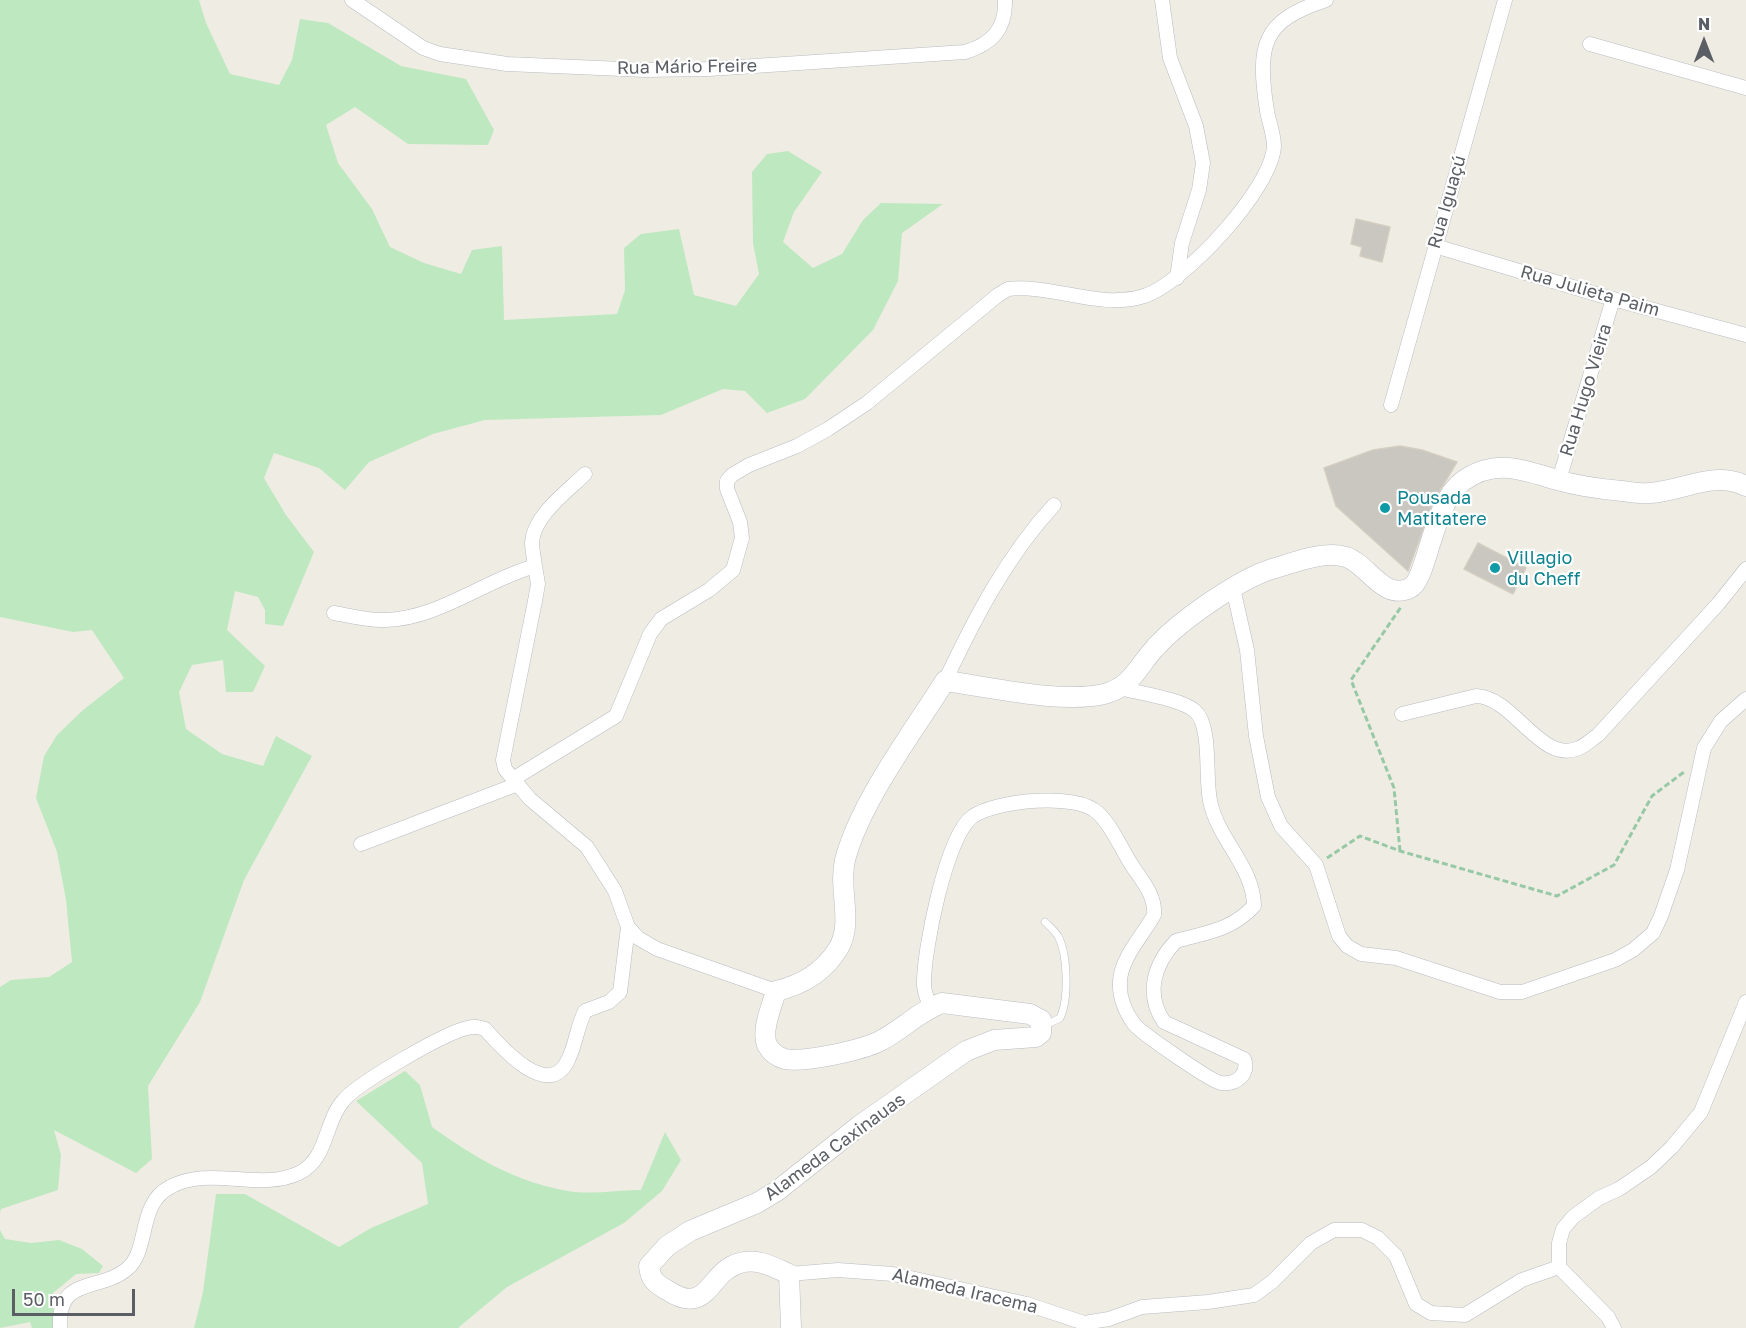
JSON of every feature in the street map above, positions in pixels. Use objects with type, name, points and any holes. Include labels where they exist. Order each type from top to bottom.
[{"type":"street","name":"Rua Mário Freire","points":[[352,0],[411,41],[440,54],[507,64],[645,70],[709,69],[966,52],[980,48],[993,39],[1002,27],[1005,0]]},
{"type":"street","points":[[1162,0],[1170,58],[1196,126],[1203,163],[1199,190],[1184,235],[1178,278]]},
{"type":"street","points":[[361,844],[516,781],[616,716],[650,634],[661,619],[715,586],[732,570],[742,538],[740,522],[727,489],[728,481],[732,476],[749,465],[797,446],[867,403],[1008,289],[1127,300],[1155,292],[1178,278],[1244,208],[1265,174],[1274,147],[1264,83],[1264,57],[1268,38],[1282,19],[1303,7],[1326,0]]},
{"type":"street","name":"Rua Iguaçú","points":[[1391,405],[1505,0]]},
{"type":"street","points":[[1590,44],[1746,88]]},
{"type":"street","name":"Rua Julieta Paim","points":[[1435,246],[1613,299],[1746,335]]},
{"type":"street","name":"Rua Hugo Vieira","points":[[1559,480],[1613,299]]},
{"type":"street","points":[[945,681],[1073,697],[1107,693],[1120,688],[1138,673],[1155,648],[1192,616],[1233,588],[1268,571],[1324,556],[1346,557],[1383,586],[1395,591],[1406,590],[1419,580],[1437,520],[1445,502],[1461,483],[1482,470],[1501,467],[1520,468],[1603,490],[1649,494],[1708,480],[1729,478],[1746,486]]},
{"type":"street","points":[[585,474],[556,503],[535,531],[532,542],[538,584],[503,760],[505,769],[530,799],[587,847],[615,891],[628,927],[638,938],[657,949],[776,991],[802,984],[831,960],[840,947],[845,934],[841,885],[845,860],[853,837],[879,788],[945,681],[981,605],[1022,544],[1054,505]]},
{"type":"street","points":[[334,613],[384,620],[422,614],[499,579],[535,566]]},
{"type":"street","points":[[1402,714],[1476,696],[1485,696],[1509,710],[1529,730],[1549,745],[1560,750],[1580,748],[1606,726],[1718,604],[1746,569]]},
{"type":"street","points":[[1233,588],[1247,650],[1256,736],[1268,797],[1281,826],[1316,865],[1334,926],[1347,946],[1352,950],[1396,958],[1500,992],[1522,992],[1615,960],[1633,950],[1653,933],[1677,870],[1700,760],[1711,735],[1722,721],[1746,699]]},
{"type":"street","points":[[930,1007],[924,987],[926,959],[954,840],[971,817],[1001,806],[1036,800],[1078,803],[1097,812],[1148,890],[1155,906],[1154,915],[1125,963],[1120,979],[1126,1011],[1135,1026],[1146,1035],[1213,1081],[1231,1083],[1241,1078],[1245,1069],[1244,1059],[1164,1022],[1153,997],[1158,966],[1176,941],[1218,931],[1244,916],[1254,906],[1251,884],[1211,807],[1207,788],[1208,751],[1200,717],[1188,706],[1120,688]]},
{"type":"street","points":[[60,1328],[61,1307],[66,1298],[85,1285],[116,1276],[129,1268],[151,1206],[170,1186],[215,1178],[262,1180],[299,1173],[320,1154],[330,1124],[344,1099],[440,1038],[476,1026],[485,1029],[524,1068],[539,1075],[553,1074],[562,1069],[568,1060],[575,1034],[585,1011],[609,1002],[620,992],[628,927]]},
{"type":"street","points":[[776,991],[766,1036],[767,1045],[775,1055],[786,1060],[844,1052],[879,1042],[930,1007],[942,1003],[1038,1016],[1039,1032]]},
{"type":"street","points":[[1614,1328],[1608,1317],[1559,1267],[1559,1243],[1563,1230],[1573,1217],[1651,1167],[1672,1147],[1701,1112],[1746,1002]]},
{"type":"street","name":"Alameda Caxinauas","points":[[789,1274],[756,1261],[737,1263],[705,1292],[691,1300],[679,1298],[654,1282],[649,1266],[667,1246],[690,1231],[757,1203],[777,1191],[859,1126],[966,1051],[994,1040],[1039,1032]]},
{"type":"street","name":"Alameda Iracema","points":[[789,1274],[838,1270],[893,1274],[1027,1304],[1084,1323],[1109,1319],[1142,1307],[1208,1302],[1254,1295],[1272,1282],[1311,1243],[1334,1230],[1362,1230],[1378,1238],[1396,1256],[1416,1304],[1431,1313],[1465,1315],[1522,1280],[1559,1267]]},
{"type":"street","points":[[789,1274],[790,1328]]},
{"type":"lane","points":[[1039,1032],[1060,1018],[1066,994],[1064,950],[1058,934],[1045,922]]},
{"type":"path","points":[[1400,851],[1394,788],[1351,680],[1419,580]]},
{"type":"path","points":[[1316,865],[1360,836],[1400,851],[1557,896],[1614,865],[1652,796],[1700,760]]},
{"type":"green space","points":[[0,0],[199,0],[206,23],[230,74],[279,85],[292,60],[300,19],[328,23],[401,66],[466,79],[494,130],[488,145],[408,144],[355,107],[326,125],[338,163],[372,209],[390,247],[424,263],[461,274],[472,250],[502,246],[504,320],[617,314],[625,290],[624,248],[641,234],[679,229],[694,295],[736,306],[759,274],[753,243],[752,172],[767,154],[788,151],[822,172],[794,212],[783,242],[813,268],[842,254],[863,220],[881,203],[943,204],[902,233],[898,281],[873,330],[805,399],[767,413],[745,391],[723,389],[661,415],[485,420],[433,434],[369,462],[345,490],[319,468],[274,453],[264,478],[286,515],[314,552],[283,626],[265,624],[265,610],[258,597],[235,591],[227,630],[265,666],[253,692],[226,692],[223,660],[192,665],[179,692],[186,729],[222,754],[263,766],[276,736],[312,756],[244,880],[200,1002],[148,1086],[152,1159],[136,1173],[54,1130],[61,1155],[58,1190],[1,1209],[0,1213],[0,987],[11,980],[49,977],[72,962],[66,900],[57,852],[36,798],[44,756],[57,735],[83,710],[124,678],[92,630],[73,632],[0,617]]},
{"type":"green space","points":[[405,1071],[420,1085],[432,1127],[496,1167],[548,1187],[577,1192],[641,1190],[665,1132],[681,1160],[662,1191],[624,1223],[507,1287],[458,1328],[194,1328],[203,1292],[216,1194],[245,1194],[339,1247],[371,1228],[428,1204],[422,1163],[356,1101]]},
{"type":"green space","points":[[0,1230],[5,1239],[31,1243],[59,1240],[82,1249],[103,1266],[99,1273],[76,1274],[53,1293],[54,1328],[32,1328],[30,1322],[0,1328]]},
{"type":"building","points":[[1356,219],[1390,227],[1382,262],[1360,256],[1362,247],[1351,244]]},
{"type":"building","name":"Pousada Matitatere","points":[[1400,446],[1422,450],[1457,462],[1433,502],[1408,571],[1336,506],[1324,468],[1373,450]]},
{"type":"building","name":"Villagio du Cheff","points":[[1478,543],[1526,568],[1513,594],[1464,569]]},
{"type":"place","name":"Pousada Matitatere","points":[[1385,508]]},
{"type":"place","name":"Villagio du Cheff","points":[[1495,568]]}]
